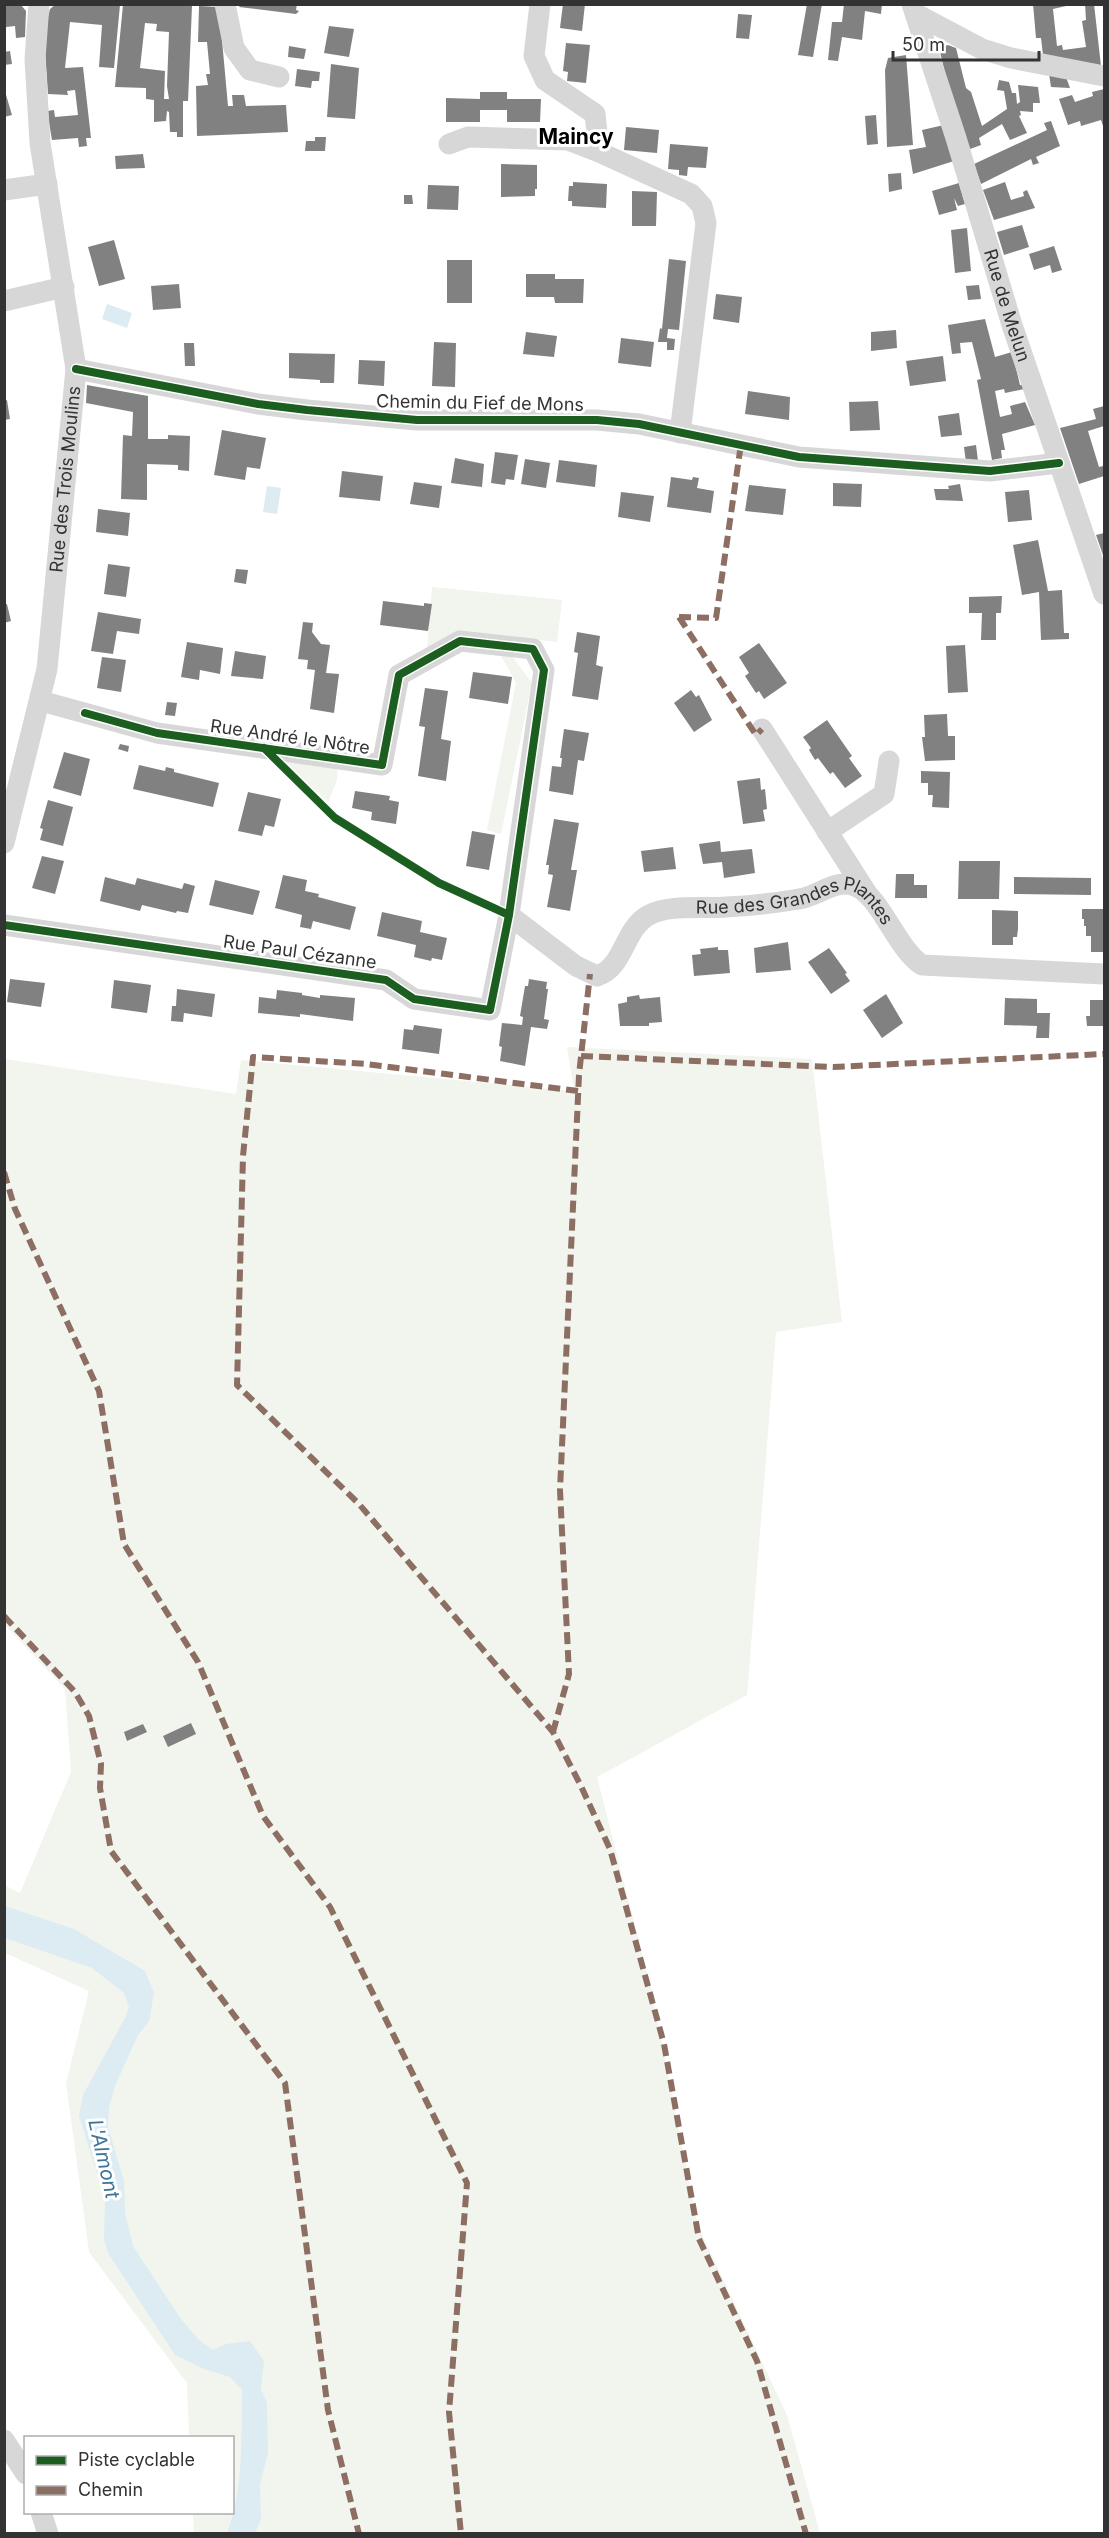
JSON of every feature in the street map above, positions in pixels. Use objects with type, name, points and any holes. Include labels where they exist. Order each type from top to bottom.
[{"type":"street","name":"Rue des Trois Moulins","points":[[4,843],[41,701],[52,631],[76,369],[36,100],[34,58],[39,4]]},
{"type":"street","points":[[225,4],[234,48],[250,70],[279,77]]},
{"type":"street","points":[[540,4],[534,56],[544,80],[595,114],[599,152]]},
{"type":"street","points":[[914,9],[982,49],[1011,58],[1104,76]]},
{"type":"street","name":"Rue de Melun","points":[[914,9],[1012,325],[1104,594]]},
{"type":"street","points":[[449,144],[468,137],[568,140],[692,194],[702,206],[706,222],[680,433]]},
{"type":"street","points":[[4,190],[47,184]]},
{"type":"street","points":[[4,301],[64,287]]},
{"type":"street","name":"Chemin du Fief de Mons","points":[[76,369],[258,404],[307,410],[417,420],[597,420],[639,424],[799,457],[990,471],[1059,463]]},
{"type":"street","name":"Rue André le Nôtre","points":[[41,701],[157,733],[382,765],[399,675],[460,641],[533,649],[544,670],[509,915]]},
{"type":"street","points":[[762,729],[866,892]]},
{"type":"street","points":[[828,832],[884,794],[889,761]]},
{"type":"street","name":"Rue des Grandes Plantes","points":[[509,915],[576,966],[597,976],[607,973],[617,960],[634,928],[648,916],[663,910],[728,907],[799,899],[815,896],[843,884],[855,885],[866,892],[908,953],[922,965],[1104,974]]},
{"type":"street","name":"Rue Paul Cézanne","points":[[4,925],[386,980],[414,999],[490,1010],[509,915]]},
{"type":"street","points":[[4,2440],[24,2471]]},
{"type":"street","points":[[42,2514],[48,2534]]},
{"type":"shaded area","points":[[432,587],[562,600],[557,642],[465,631],[427,650]]},
{"type":"shaded area","points":[[499,652],[509,652],[532,683],[501,834],[487,830],[516,683]]},
{"type":"shaded area","points":[[279,758],[338,764],[337,780],[328,802]]},
{"type":"shaded area","points":[[567,1047],[812,1059],[842,1322],[776,1332],[747,1695],[597,1777],[651,1988],[698,2226],[787,2415],[820,2533],[194,2533],[193,2514],[234,2514],[234,2436],[189,2436],[187,2383],[89,2252],[66,2083],[89,1991],[5,1953],[4,1885],[20,1893],[71,1772],[65,1689],[5,1625],[5,1059],[236,1094],[241,1060],[574,1091]]},
{"type":"water","points":[[107,304],[132,313],[127,328],[102,319]]},
{"type":"water","points":[[267,486],[281,488],[277,514],[263,512]]},
{"type":"water","name":"L'Almont","points":[[5,1906],[74,1929],[145,1971],[154,1993],[149,2021],[138,2035],[115,2086],[109,2107],[108,2127],[124,2181],[125,2213],[133,2246],[181,2319],[199,2340],[213,2350],[226,2344],[250,2341],[264,2361],[261,2389],[267,2403],[268,2453],[260,2484],[261,2519],[255,2533],[227,2533],[234,2514],[239,2481],[242,2390],[230,2377],[204,2369],[175,2355],[108,2253],[104,2240],[105,2199],[79,2116],[83,2095],[125,2018],[129,2007],[124,1993],[92,1968],[5,1938]]},
{"type":"building","points":[[56,4],[120,5],[114,68],[99,67],[102,25],[70,22],[65,68],[83,67],[91,138],[86,138],[87,146],[79,147],[78,138],[52,140],[47,111],[54,110],[55,117],[78,115],[75,90],[67,91],[68,95],[48,94],[44,34],[50,9]]},
{"type":"building","points":[[241,4],[297,4],[296,10],[299,11],[296,14],[239,7]]},
{"type":"building","points":[[563,4],[585,4],[582,31],[560,28]]},
{"type":"building","points":[[807,4],[822,4],[813,57],[798,55]]},
{"type":"building","points":[[844,4],[882,4],[881,14],[865,11],[862,40],[842,37],[838,61],[828,60],[832,22],[842,22]]},
{"type":"building","points":[[1033,4],[1075,4],[1053,9],[1057,46],[1062,45],[1063,50],[1086,47],[1082,21],[1086,20],[1085,4],[1094,4],[1101,66],[1043,55],[1041,38],[1036,38]]},
{"type":"building","points":[[4,5],[21,5],[26,11],[25,37],[16,38],[15,26],[6,27]]},
{"type":"building","points":[[123,5],[192,6],[188,101],[183,101],[183,137],[177,137],[177,132],[170,132],[169,112],[167,111],[166,121],[154,122],[154,100],[146,99],[146,88],[115,87]],"holes":[[[145,23],[157,24],[156,31],[169,32],[167,86],[169,99],[164,99],[165,71],[140,68]]]},
{"type":"building","points":[[199,6],[219,7],[228,106],[233,106],[232,95],[244,95],[246,106],[286,105],[288,132],[197,136],[196,86],[208,85],[206,74],[210,74],[207,42],[198,42]]},
{"type":"building","points":[[738,14],[752,15],[749,39],[736,38]]},
{"type":"building","points":[[329,26],[354,29],[349,57],[324,53]]},
{"type":"building","points":[[566,43],[590,45],[586,83],[567,81],[568,72],[563,71]]},
{"type":"building","points":[[948,45],[956,48],[966,88],[971,92],[982,126],[1007,109],[1004,91],[997,90],[999,80],[1009,82],[1012,93],[1016,93],[1017,104],[1020,102],[1018,85],[1038,87],[1040,103],[1033,103],[1033,112],[1020,111],[1019,116],[1027,133],[1010,140],[1002,124],[979,138],[981,145],[970,149],[950,93],[939,48]]},
{"type":"building","points":[[289,46],[306,49],[304,59],[288,57]]},
{"type":"building","points":[[10,51],[12,64],[4,65],[4,52]]},
{"type":"building","points":[[906,55],[913,145],[887,147],[885,70],[888,58]]},
{"type":"building","points":[[331,64],[359,68],[355,119],[327,117]]},
{"type":"building","points":[[297,69],[320,72],[319,81],[312,81],[311,88],[295,86]]},
{"type":"building","points":[[1049,74],[1066,77],[1070,88],[1051,87]]},
{"type":"building","points":[[4,88],[12,115],[4,117]]},
{"type":"building","points":[[1104,89],[1104,129],[1101,120],[1081,126],[1080,121],[1068,125],[1059,99],[1072,95],[1075,102],[1093,96],[1092,92]]},
{"type":"building","points":[[480,92],[507,92],[507,99],[541,99],[540,122],[507,122],[507,110],[480,110],[480,122],[446,122],[446,98],[480,99]]},
{"type":"building","points":[[876,115],[878,144],[867,145],[865,116]]},
{"type":"building","points":[[1051,121],[1060,146],[1036,157],[1039,163],[1033,165],[1031,159],[981,184],[974,164],[1047,130],[1044,123]]},
{"type":"building","points":[[944,125],[954,161],[913,174],[909,150],[926,147],[922,130]]},
{"type":"building","points":[[626,127],[659,130],[657,153],[624,150]]},
{"type":"building","points":[[315,137],[326,137],[325,151],[305,151],[306,141],[315,141]]},
{"type":"building","points":[[670,144],[708,147],[706,168],[688,167],[687,176],[679,175],[679,170],[668,169]]},
{"type":"building","points":[[143,154],[145,168],[116,169],[115,156]]},
{"type":"building","points":[[501,164],[537,165],[535,196],[501,197]]},
{"type":"building","points":[[901,173],[902,189],[889,192],[888,174]]},
{"type":"building","points":[[573,182],[607,184],[606,208],[572,206],[572,201],[568,201],[569,186],[573,186]]},
{"type":"building","points":[[1005,182],[1011,200],[1024,196],[1023,192],[1027,190],[1035,208],[994,220],[983,190]]},
{"type":"building","points":[[959,183],[965,204],[958,206],[954,198],[957,210],[939,215],[932,191]]},
{"type":"building","points":[[428,185],[459,186],[458,210],[427,209]]},
{"type":"building","points":[[632,191],[657,192],[656,226],[632,226]]},
{"type":"building","points":[[404,195],[412,195],[413,204],[404,204]]},
{"type":"building","points":[[1022,225],[1029,247],[1004,255],[997,232]]},
{"type":"building","points":[[967,228],[971,271],[955,273],[951,230]]},
{"type":"building","points":[[114,240],[125,279],[99,286],[88,247]]},
{"type":"building","points":[[1054,246],[1062,270],[1052,273],[1050,265],[1034,270],[1029,254]]},
{"type":"building","points":[[669,259],[686,261],[679,330],[668,329],[667,338],[675,339],[674,350],[667,350],[667,342],[658,342],[660,328],[662,329]]},
{"type":"building","points":[[447,260],[472,260],[472,303],[447,303]]},
{"type":"building","points":[[526,274],[555,274],[555,279],[584,279],[583,303],[555,303],[554,297],[526,297]]},
{"type":"building","points":[[179,284],[181,308],[153,310],[151,286]]},
{"type":"building","points":[[979,285],[981,299],[968,300],[966,286]]},
{"type":"building","points":[[716,294],[742,297],[739,323],[713,319]]},
{"type":"building","points":[[985,319],[995,357],[1012,352],[1020,385],[1023,385],[1024,389],[1005,393],[1004,389],[995,391],[1000,417],[1012,414],[1010,406],[1025,402],[1035,425],[1002,434],[1005,450],[1001,450],[1002,458],[992,460],[977,380],[981,379],[972,342],[960,343],[961,353],[952,354],[948,325]]},
{"type":"building","points":[[896,330],[897,348],[871,351],[871,332]]},
{"type":"building","points":[[526,332],[557,336],[554,357],[523,354]]},
{"type":"building","points":[[621,338],[654,342],[651,367],[618,363]]},
{"type":"building","points":[[434,342],[456,343],[455,387],[432,386]]},
{"type":"building","points":[[184,343],[194,343],[195,366],[185,366]]},
{"type":"building","points":[[289,353],[335,354],[334,383],[289,378]]},
{"type":"building","points":[[943,356],[946,381],[910,386],[906,361]]},
{"type":"building","points":[[359,360],[385,361],[384,386],[358,384]]},
{"type":"building","points":[[87,385],[148,396],[148,439],[168,439],[168,435],[190,436],[189,471],[178,470],[178,465],[147,464],[147,500],[121,499],[123,435],[132,436],[133,412],[86,403]]},
{"type":"building","points":[[748,391],[790,397],[789,420],[745,414]]},
{"type":"building","points":[[7,400],[10,419],[4,420],[4,401]]},
{"type":"building","points":[[878,401],[880,430],[850,431],[849,402]]},
{"type":"building","points":[[1104,406],[1104,426],[1088,431],[1099,467],[1103,466],[1104,476],[1079,484],[1060,428],[1096,419],[1093,409]]},
{"type":"building","points":[[959,413],[962,435],[941,437],[938,416]]},
{"type":"building","points":[[222,430],[266,438],[260,469],[247,467],[245,480],[214,475]]},
{"type":"building","points":[[976,445],[978,461],[966,463],[964,447]]},
{"type":"building","points":[[495,452],[518,455],[514,480],[506,479],[505,485],[491,483]]},
{"type":"building","points":[[455,458],[484,464],[482,487],[451,483]]},
{"type":"building","points":[[525,459],[550,463],[546,488],[521,484]]},
{"type":"building","points":[[559,460],[597,465],[595,487],[556,482]]},
{"type":"building","points":[[342,471],[383,476],[380,501],[339,497]]},
{"type":"building","points":[[671,477],[692,480],[693,477],[699,478],[697,488],[714,491],[711,513],[667,507]]},
{"type":"building","points":[[414,482],[442,486],[439,508],[410,504]]},
{"type":"building","points":[[833,483],[862,484],[861,507],[833,506]]},
{"type":"building","points":[[960,484],[963,501],[936,500],[934,489],[949,489],[948,486]]},
{"type":"building","points":[[749,485],[786,489],[783,515],[745,511]]},
{"type":"building","points":[[1029,490],[1032,520],[1008,522],[1005,492]]},
{"type":"building","points":[[621,492],[654,496],[650,522],[618,517]]},
{"type":"building","points":[[98,509],[130,513],[128,536],[96,532]]},
{"type":"building","points":[[1104,533],[1104,558],[1096,535]]},
{"type":"building","points":[[1038,540],[1048,591],[1062,590],[1064,633],[1069,633],[1069,639],[1041,640],[1039,592],[1022,595],[1013,545]]},
{"type":"building","points":[[108,564],[130,567],[126,597],[104,594]]},
{"type":"building","points":[[236,569],[248,570],[246,584],[234,582]]},
{"type":"building","points":[[1002,596],[1001,613],[996,613],[996,640],[981,640],[982,613],[969,613],[969,597]]},
{"type":"building","points":[[383,601],[424,606],[424,603],[432,604],[428,631],[380,625]]},
{"type":"building","points":[[7,604],[11,621],[4,623],[4,605]]},
{"type":"building","points":[[98,612],[141,619],[139,634],[117,631],[113,654],[91,651]]},
{"type":"building","points":[[303,622],[313,623],[312,632],[321,644],[330,645],[326,673],[339,674],[334,713],[310,709],[315,670],[307,669],[308,660],[298,659]]},
{"type":"building","points":[[577,632],[600,636],[596,665],[603,667],[598,700],[572,696],[578,653],[574,652]]},
{"type":"building","points":[[187,642],[223,648],[220,674],[200,670],[199,680],[181,677]]},
{"type":"building","points":[[759,643],[787,683],[764,699],[759,691],[756,693],[745,676],[749,673],[739,657]]},
{"type":"building","points":[[965,645],[968,692],[948,693],[946,646]]},
{"type":"building","points":[[235,651],[266,656],[263,679],[231,676]]},
{"type":"building","points":[[102,657],[126,660],[121,692],[97,688]]},
{"type":"building","points":[[473,672],[512,677],[508,704],[469,698]]},
{"type":"building","points":[[425,688],[448,691],[441,739],[451,741],[446,781],[418,776],[425,727],[419,726]]},
{"type":"building","points":[[691,690],[696,697],[699,695],[712,720],[694,732],[674,703]]},
{"type":"building","points":[[167,702],[177,703],[175,716],[165,715]]},
{"type":"building","points":[[947,714],[948,736],[955,736],[955,760],[925,761],[922,737],[925,737],[924,715]]},
{"type":"building","points":[[827,720],[852,756],[849,758],[862,776],[845,788],[818,758],[815,760],[809,750],[811,748],[803,737]]},
{"type":"building","points":[[564,729],[589,733],[584,761],[578,760],[573,795],[549,791],[552,766],[561,767]]},
{"type":"building","points":[[120,744],[129,746],[128,752],[118,749]]},
{"type":"building","points":[[64,752],[90,759],[81,796],[53,788]]},
{"type":"building","points":[[139,765],[165,771],[166,767],[174,769],[174,772],[219,783],[213,807],[133,789]]},
{"type":"building","points":[[921,771],[950,772],[949,808],[932,807],[933,795],[928,795],[928,783],[921,783]]},
{"type":"building","points":[[760,778],[761,790],[765,789],[767,809],[763,810],[765,821],[743,824],[737,781]]},
{"type":"building","points":[[355,791],[390,796],[389,800],[399,802],[396,824],[371,820],[372,812],[352,808]]},
{"type":"building","points":[[248,792],[281,799],[274,827],[265,825],[262,836],[238,831]]},
{"type":"building","points":[[48,800],[73,807],[63,846],[40,840],[43,829],[40,828]]},
{"type":"building","points":[[554,819],[579,823],[571,870],[577,870],[570,911],[547,907],[553,875],[548,874],[549,865],[546,865]]},
{"type":"building","points":[[472,831],[495,835],[489,870],[466,866]]},
{"type":"building","points":[[720,841],[721,852],[752,849],[755,873],[724,878],[722,862],[703,864],[699,844]]},
{"type":"building","points":[[673,847],[676,869],[644,872],[641,851]]},
{"type":"building","points":[[42,856],[64,861],[55,894],[32,888]]},
{"type":"building","points":[[959,861],[1000,861],[999,899],[958,899]]},
{"type":"building","points":[[896,874],[914,874],[914,885],[927,885],[927,898],[895,898]]},
{"type":"building","points":[[283,875],[307,880],[305,891],[319,894],[318,897],[356,907],[350,930],[313,921],[311,929],[300,927],[302,915],[275,908]]},
{"type":"building","points":[[105,877],[135,885],[137,878],[182,889],[184,883],[195,886],[188,913],[177,911],[176,913],[142,905],[140,911],[100,901]]},
{"type":"building","points":[[1014,877],[1091,878],[1091,895],[1014,894]]},
{"type":"building","points":[[215,880],[260,891],[253,915],[209,905]]},
{"type":"building","points":[[1082,909],[1104,909],[1104,952],[1091,952],[1091,936],[1086,936]]},
{"type":"building","points":[[992,910],[1018,911],[1017,937],[1013,937],[1013,945],[992,945]]},
{"type":"building","points":[[382,912],[422,921],[420,932],[447,938],[442,960],[432,958],[431,961],[414,957],[416,945],[377,936]]},
{"type":"building","points":[[788,942],[791,970],[756,973],[754,948]]},
{"type":"building","points":[[718,947],[718,950],[728,950],[730,973],[694,976],[692,955],[701,954],[700,949]]},
{"type":"building","points":[[829,948],[850,981],[831,994],[808,962]]},
{"type":"building","points":[[10,979],[45,983],[41,1007],[7,1002]]},
{"type":"building","points":[[529,979],[547,982],[544,1019],[549,1020],[547,1029],[531,1027],[525,1066],[500,1061],[502,1047],[499,1046],[502,1023],[522,1025],[523,1017],[520,1016],[525,986],[528,986]]},
{"type":"building","points":[[114,980],[151,985],[147,1013],[111,1008]]},
{"type":"building","points":[[177,989],[215,994],[212,1017],[184,1013],[183,1022],[171,1021],[172,1006],[176,1006]]},
{"type":"building","points":[[277,990],[320,998],[320,995],[355,998],[353,1021],[300,1014],[300,1017],[258,1013],[259,997],[276,999]]},
{"type":"building","points":[[886,994],[903,1023],[882,1038],[863,1010]]},
{"type":"building","points":[[639,995],[640,999],[660,997],[662,1022],[649,1023],[649,1026],[620,1026],[618,1004],[627,1002],[627,997]]},
{"type":"building","points":[[1005,998],[1037,999],[1037,1013],[1050,1013],[1049,1038],[1036,1038],[1037,1026],[1004,1025]]},
{"type":"building","points":[[1090,1000],[1104,1000],[1104,1026],[1087,1026],[1086,1016],[1090,1016]]},
{"type":"building","points":[[414,1025],[442,1029],[439,1054],[402,1049],[404,1029],[413,1030]]},
{"type":"building","points":[[191,1723],[196,1734],[168,1747],[163,1736]]},
{"type":"building","points":[[143,1724],[147,1732],[127,1741],[124,1732]]},
{"type":"marked path","points":[[679,617],[716,618],[741,444]]},
{"type":"marked path","points":[[679,617],[756,735],[762,729]]},
{"type":"marked path","points":[[553,1732],[569,1674],[560,1490],[579,1075],[590,974]]},
{"type":"marked path","points":[[581,1056],[833,1067],[1104,1054]]},
{"type":"marked path","points":[[578,1091],[366,1064],[253,1057],[243,1156],[237,1385],[359,1504],[553,1732],[580,1784],[610,1849],[664,2044],[699,2239],[757,2361],[806,2534]]},
{"type":"marked path","points":[[4,1172],[15,1209],[99,1391],[124,1544],[198,1662],[263,1816],[330,1907],[467,2183],[449,2412],[461,2534]]},
{"type":"marked path","points":[[4,1616],[75,1692],[89,1716],[101,1764],[100,1788],[111,1851],[285,2083],[328,2410],[359,2534]]},
{"type":"cycle path","points":[[76,369],[258,404],[307,410],[417,420],[597,420],[639,424],[799,457],[990,471],[1059,463]]},
{"type":"cycle path","points":[[4,925],[386,980],[414,999],[490,1010],[509,915],[544,670],[533,649],[460,641],[399,675],[382,765],[157,733],[85,713]]},
{"type":"cycle path","points":[[264,748],[335,818],[439,883],[509,915]]},
{"type":"district","name":"Maincy","points":[[576,137]]}]
